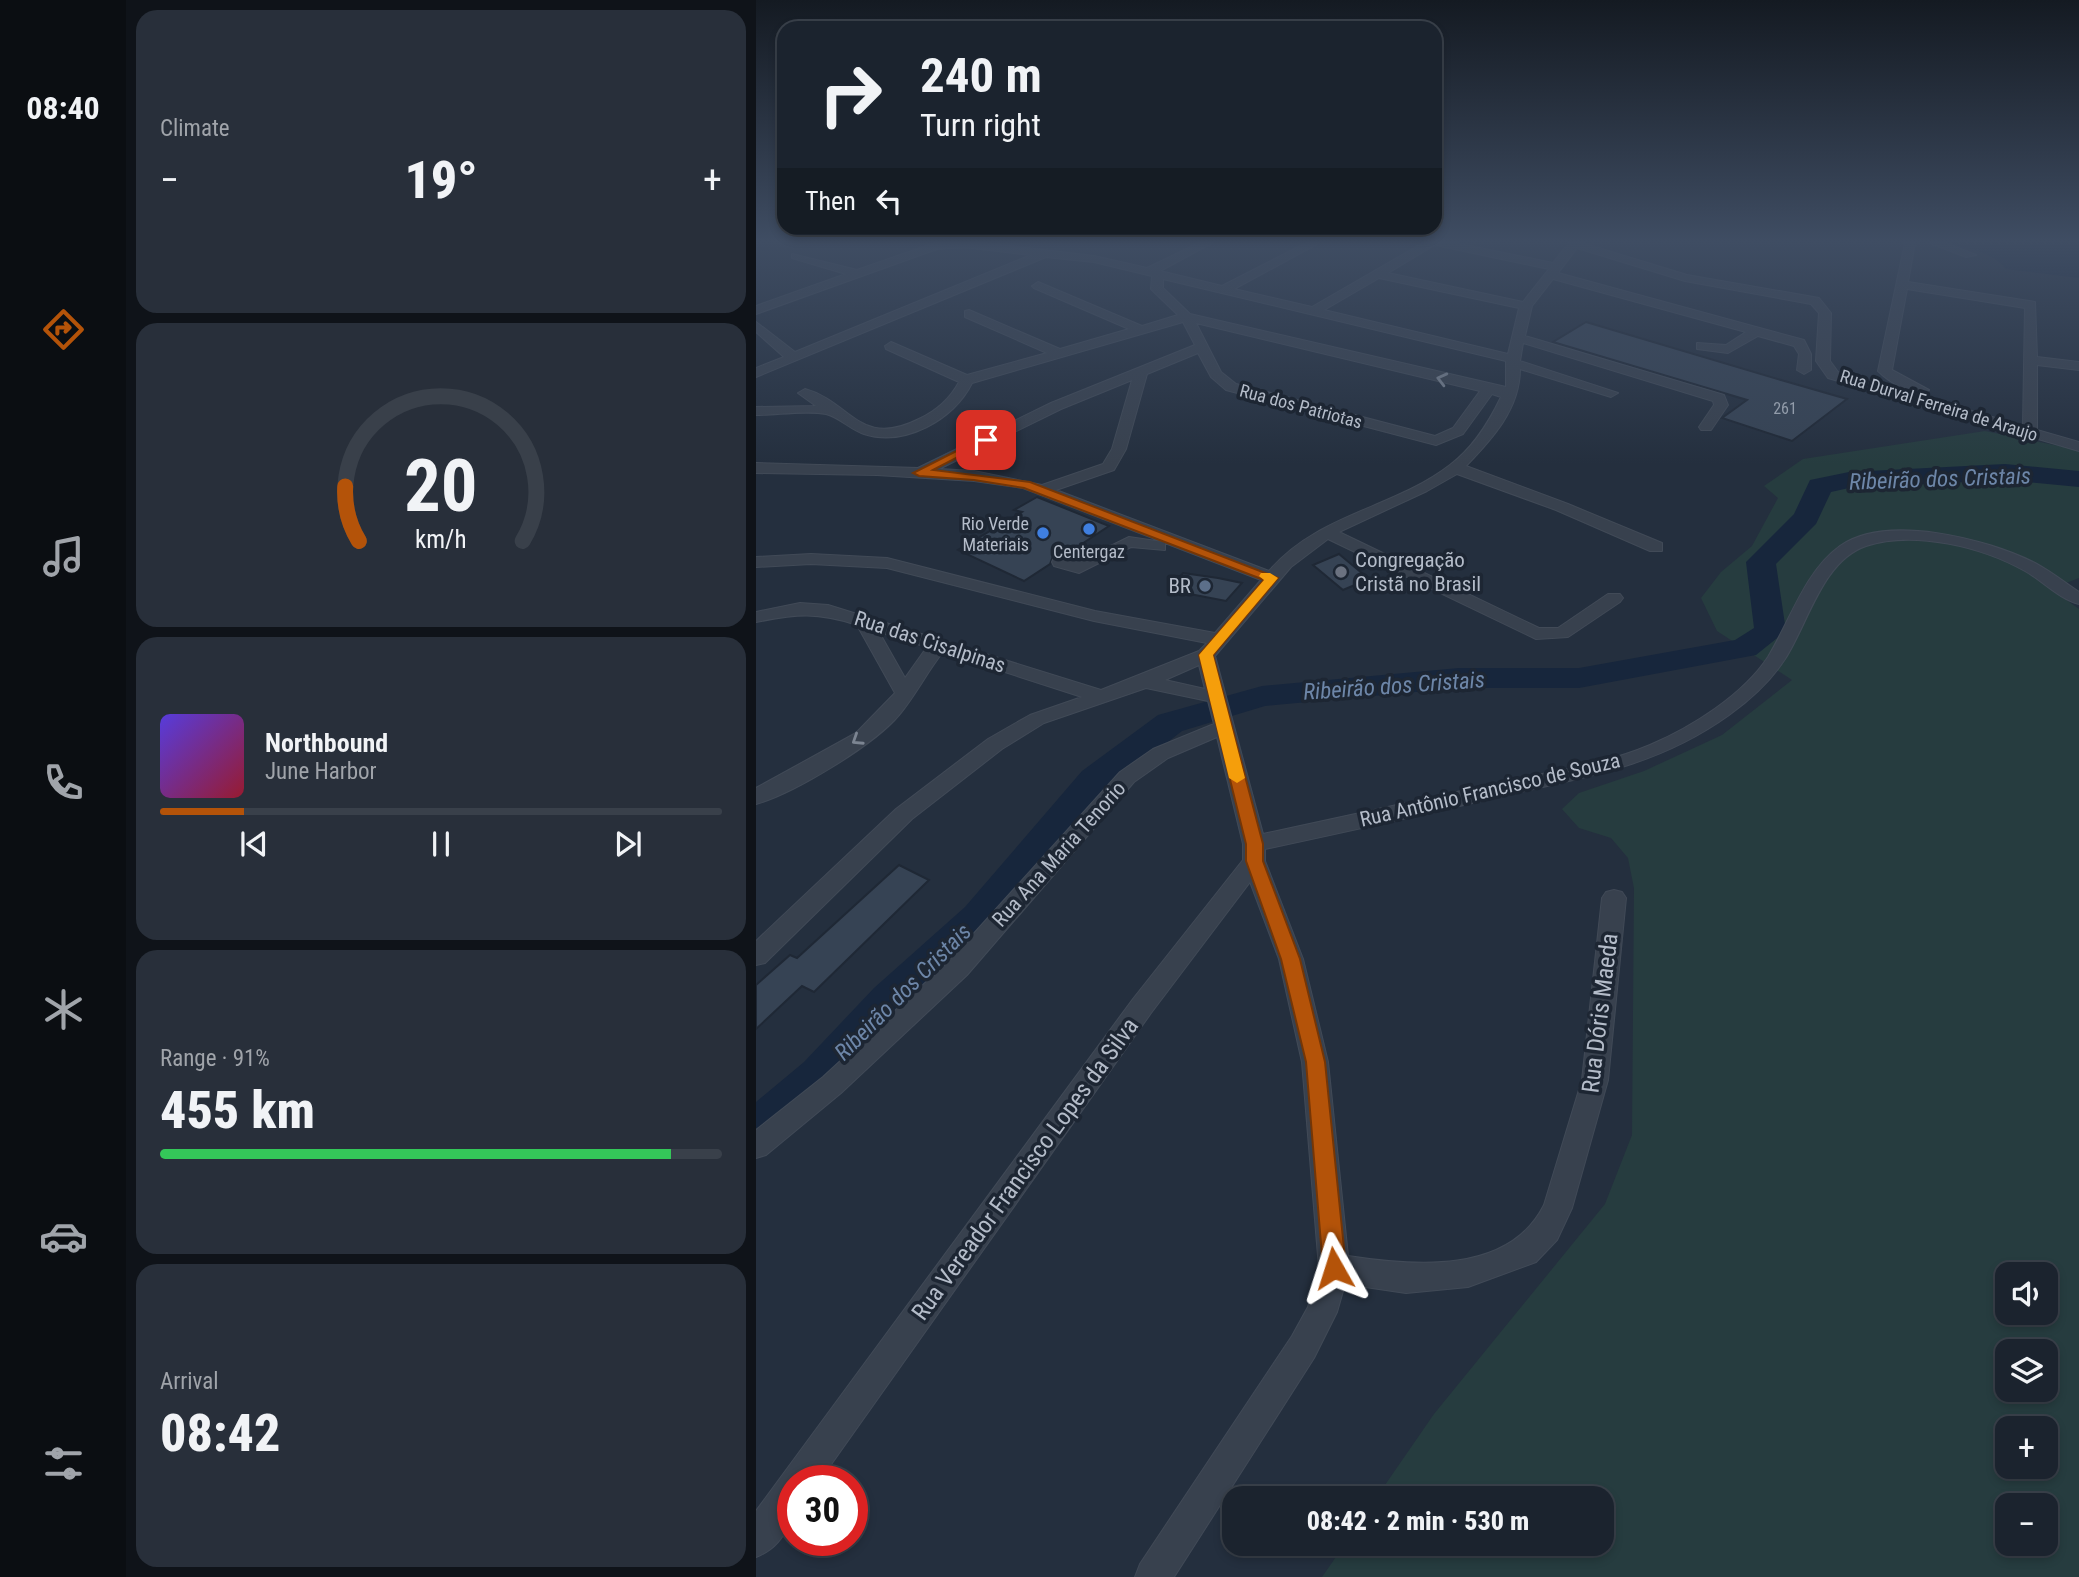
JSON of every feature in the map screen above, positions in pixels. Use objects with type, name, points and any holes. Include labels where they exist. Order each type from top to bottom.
[{"type":"street","points":[[756,373],[893,317]]},
{"type":"street","points":[[975,317],[1059,353]]},
{"type":"street","points":[[1110,317],[1139,329]]},
{"type":"street","points":[[891,346],[966,380],[1186,317],[1508,394]]},
{"type":"street","name":"Rua dos Patriotas","points":[[1186,317],[1217,377],[1231,387],[1424,440],[1449,438],[1458,431],[1488,390]]},
{"type":"street","points":[[1332,317],[1513,361],[1611,393]]},
{"type":"street","points":[[756,956],[861,852],[952,776],[1037,719],[1145,682],[1213,647],[1285,563],[1326,532],[1422,488],[1456,468],[1492,430],[1513,387],[1513,361],[1521,317]]},
{"type":"street","points":[[1709,317],[1799,343],[1805,354],[1804,370]]},
{"type":"street","name":"Rua Durval Ferreira de Araujo","points":[[1825,317],[1823,361],[1833,375],[2079,447]]},
{"type":"street","points":[[1896,317],[1885,371],[1961,404],[1979,418]]},
{"type":"street","points":[[2030,433],[2031,317]]},
{"type":"street","points":[[756,326],[794,358]]},
{"type":"street","points":[[1702,346],[1728,349],[1757,331]]},
{"type":"street","points":[[1519,338],[1719,398],[1721,405],[1706,427]]},
{"type":"street","points":[[919,473],[1056,406],[1202,347]]},
{"type":"street","points":[[2031,360],[2079,366]]},
{"type":"street","points":[[1041,490],[1109,467],[1119,449],[1141,371]]},
{"type":"street","points":[[805,393],[870,431],[893,432],[940,411],[958,395],[966,380]]},
{"type":"street","points":[[756,411],[834,410]]},
{"type":"street","points":[[756,468],[919,473],[998,479],[1041,490],[1272,578]]},
{"type":"street","points":[[1456,468],[1562,507],[1656,547]]},
{"type":"street","points":[[1326,532],[1536,634],[1562,633],[1614,598]]},
{"type":"street","name":"Rua Antônio Francisco de Souza","points":[[1254,853],[1571,775],[1671,743],[1744,694],[1767,671],[1801,619],[1819,579],[1842,553],[1858,542],[1912,536],[1964,545],[2028,566],[2079,599]]},
{"type":"street","points":[[1060,562],[1079,568],[1133,541],[1178,550],[1199,550]]},
{"type":"street","points":[[756,562],[811,559],[887,563],[1213,647]]},
{"type":"street","name":"Rua das Cisalpinas","points":[[756,617],[813,608],[863,620],[1102,696]]},
{"type":"street","points":[[863,620],[904,692]]},
{"type":"street","points":[[756,797],[833,755],[872,730],[891,712],[939,646]]},
{"type":"street","points":[[1153,1577],[1303,1347],[1322,1312],[1334,1268],[1315,1062],[1291,959],[1254,853],[1219,711],[1213,647]]},
{"type":"street","points":[[1145,682],[1219,711]]},
{"type":"street","name":"Rua Ana Maria Tenorio","points":[[756,1146],[832,1086],[958,968],[1136,769],[1219,711]]},
{"type":"street","name":"Rua Vereador Francisco Lopes da Silva","points":[[811,1465],[1254,853]]},
{"type":"street","name":"Rua Dóris Maeda","points":[[1334,1268],[1406,1279],[1468,1273],[1526,1252],[1547,1230],[1558,1208],[1594,1080],[1614,898]]},
{"type":"street","points":[[756,1541],[777,1512]]},
{"type":"green space","points":[[1985,431],[2079,450],[2079,578],[2051,589],[2079,609],[2079,1577],[1322,1577],[1337,1556],[1614,1556],[1614,1486],[1384,1486],[1434,1414],[1605,1204],[1632,1135],[1634,888],[1628,858],[1611,838],[1579,828],[1562,809],[1579,793],[1644,771],[1722,735],[1792,680],[1717,631],[1701,598],[1721,572],[1752,546],[1778,498],[1764,486],[1803,459]]},
{"type":"building","points":[[1586,322],[1847,399],[1792,441],[1722,418],[1747,400],[1553,342]]},
{"type":"building","name":"Rio Verde Materiais","points":[[1037,497],[1109,526],[1062,557],[1053,556],[1050,564],[1024,581],[958,550],[1022,512],[1014,510]]},
{"type":"building","name":"Congregação Cristã no Brasil","points":[[1339,554],[1369,579],[1343,590],[1313,565]]},
{"type":"building","name":"BR","points":[[1183,573],[1242,583],[1226,601],[1169,590]]},
{"type":"building","points":[[899,865],[929,880],[814,992],[802,986],[756,1029],[756,985],[790,955],[797,958]]},
{"type":"waterway","name":"Ribeirão dos Cristais","points":[[756,1131],[820,1076],[889,1000],[979,918],[1095,780],[1170,723],[1262,696],[1459,678],[1579,678],[1745,648],[1770,631],[1761,562],[1806,518],[1820,486],[1849,480],[1895,480],[2005,472],[2079,479]]},
{"type":"slow traffic","points":[[1237,778],[1210,681],[1206,655],[1272,578],[1265,576]]},
{"type":"place","name":"Centergaz","points":[[1089,529]]},
{"type":"place","name":"Rio Verde Materiais","points":[[1043,533]]},
{"type":"place","name":"Congregação Cristã no Brasil","points":[[1341,572]]},
{"type":"place","name":"BR","points":[[1205,586]]},
{"type":"route","points":[[986,440],[919,473],[974,476],[1026,484],[1272,578],[1206,655],[1210,681],[1254,844],[1254,861],[1291,959],[1315,1062],[1334,1268]]}]
